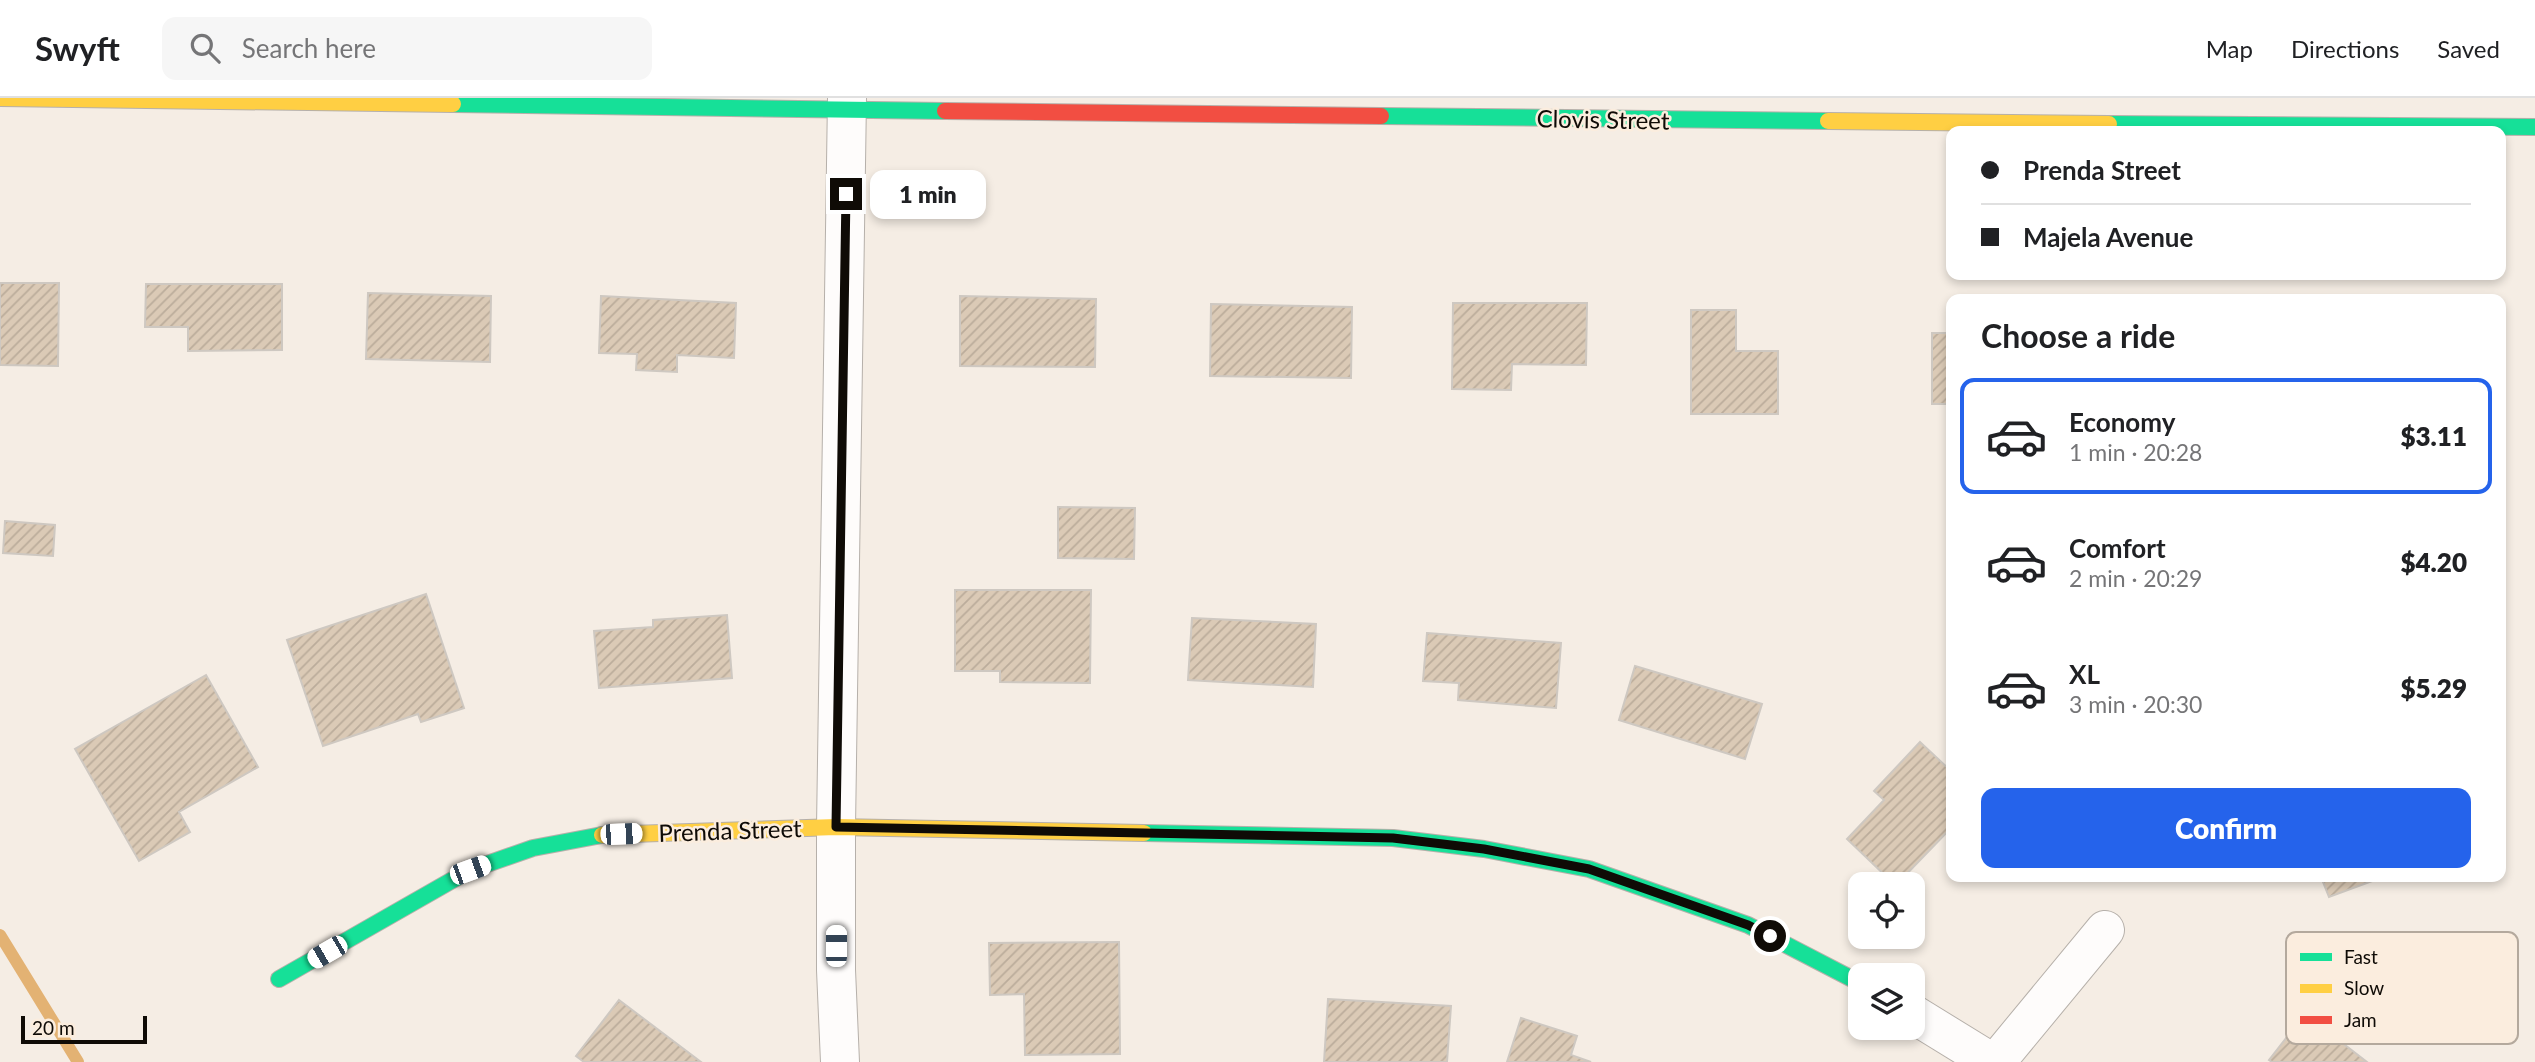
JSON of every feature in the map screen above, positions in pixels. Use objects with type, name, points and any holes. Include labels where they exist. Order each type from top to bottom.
[{"type":"street","name":"Clovis Street","points":[[0,98],[1655,109],[2486,126]]},
{"type":"street","points":[[840,1062],[836,970],[836,827],[847,104]]},
{"type":"street","name":"Clovis Street","points":[[2506,126],[2535,127]]},
{"type":"street","name":"Prenda Street","points":[[279,979],[470,870],[533,848],[594,835],[836,827],[1393,838],[1484,849],[1589,869],[1748,925],[1848,977]]},
{"type":"street","points":[[1925,1021],[1993,1062],[2105,930]]},
{"type":"building","points":[[0,283],[59,283],[58,366],[0,365]]},
{"type":"building","points":[[146,284],[282,284],[282,350],[188,351],[188,327],[145,327]]},
{"type":"building","points":[[368,293],[491,296],[490,362],[366,359]]},
{"type":"building","points":[[601,296],[736,303],[734,358],[677,355],[677,372],[636,370],[637,354],[599,353]]},
{"type":"building","points":[[960,296],[1096,299],[1095,367],[960,366]]},
{"type":"building","points":[[1453,303],[1587,303],[1586,365],[1512,364],[1511,390],[1452,389]]},
{"type":"building","points":[[1211,304],[1352,307],[1351,378],[1210,376]]},
{"type":"building","points":[[1691,310],[1736,310],[1736,351],[1778,351],[1778,414],[1691,414]]},
{"type":"building","points":[[1932,333],[1946,333],[1946,404],[1932,404]]},
{"type":"building","points":[[1058,507],[1135,508],[1134,559],[1058,558]]},
{"type":"building","points":[[5,521],[55,525],[53,556],[3,553]]},
{"type":"building","points":[[955,590],[1091,590],[1090,683],[1000,682],[1000,671],[955,671]]},
{"type":"building","points":[[426,594],[464,708],[421,722],[418,714],[323,746],[287,640]]},
{"type":"building","points":[[727,615],[732,678],[599,688],[594,631],[653,627],[653,620]]},
{"type":"building","points":[[1192,618],[1316,624],[1313,687],[1188,680]]},
{"type":"building","points":[[1427,633],[1561,643],[1556,708],[1458,700],[1459,683],[1423,681]]},
{"type":"building","points":[[1635,666],[1762,704],[1745,759],[1619,720]]},
{"type":"building","points":[[206,675],[258,767],[179,812],[190,832],[139,861],[75,749]]},
{"type":"building","points":[[1920,742],[1946,766],[1946,833],[1909,872],[1881,872],[1847,839],[1884,800],[1874,791]]},
{"type":"building","points":[[2323,882],[2370,882],[2329,897]]},
{"type":"building","points":[[1119,942],[1120,1054],[1025,1055],[1024,994],[990,995],[989,943]]},
{"type":"building","points":[[1328,999],[1451,1006],[1447,1062],[1324,1062]]},
{"type":"building","points":[[619,1000],[701,1062],[584,1062],[576,1056]]},
{"type":"building","points":[[1521,1018],[1577,1036],[1571,1055],[1591,1062],[1507,1062]]},
{"type":"building","points":[[2286,1038],[2286,1044],[2344,1044],[2367,1062],[2272,1062],[2269,1060]]},
{"type":"waterway","points":[[0,935],[78,1062]]},
{"type":"traffic: fast","points":[[453,104],[945,111]]},
{"type":"traffic: fast","points":[[1381,116],[1828,121]]},
{"type":"traffic: fast","points":[[2109,124],[2393,126]]},
{"type":"traffic: fast","points":[[2506,127],[2535,127]]},
{"type":"traffic: fast","points":[[1144,833],[1393,838],[1484,849],[1589,869],[1748,925],[1848,977]]},
{"type":"traffic: fast","points":[[279,979],[470,870],[533,848],[602,835]]},
{"type":"traffic: slow","points":[[0,98],[453,104]]},
{"type":"traffic: slow","points":[[1828,121],[2109,124]]},
{"type":"traffic: slow","points":[[602,835],[836,827],[1144,833]]},
{"type":"traffic: jam","points":[[945,111],[1381,116]]},
{"type":"route","points":[[846,194],[836,827],[1393,838],[1484,849],[1589,869],[1748,925],[1770,936]]}]
